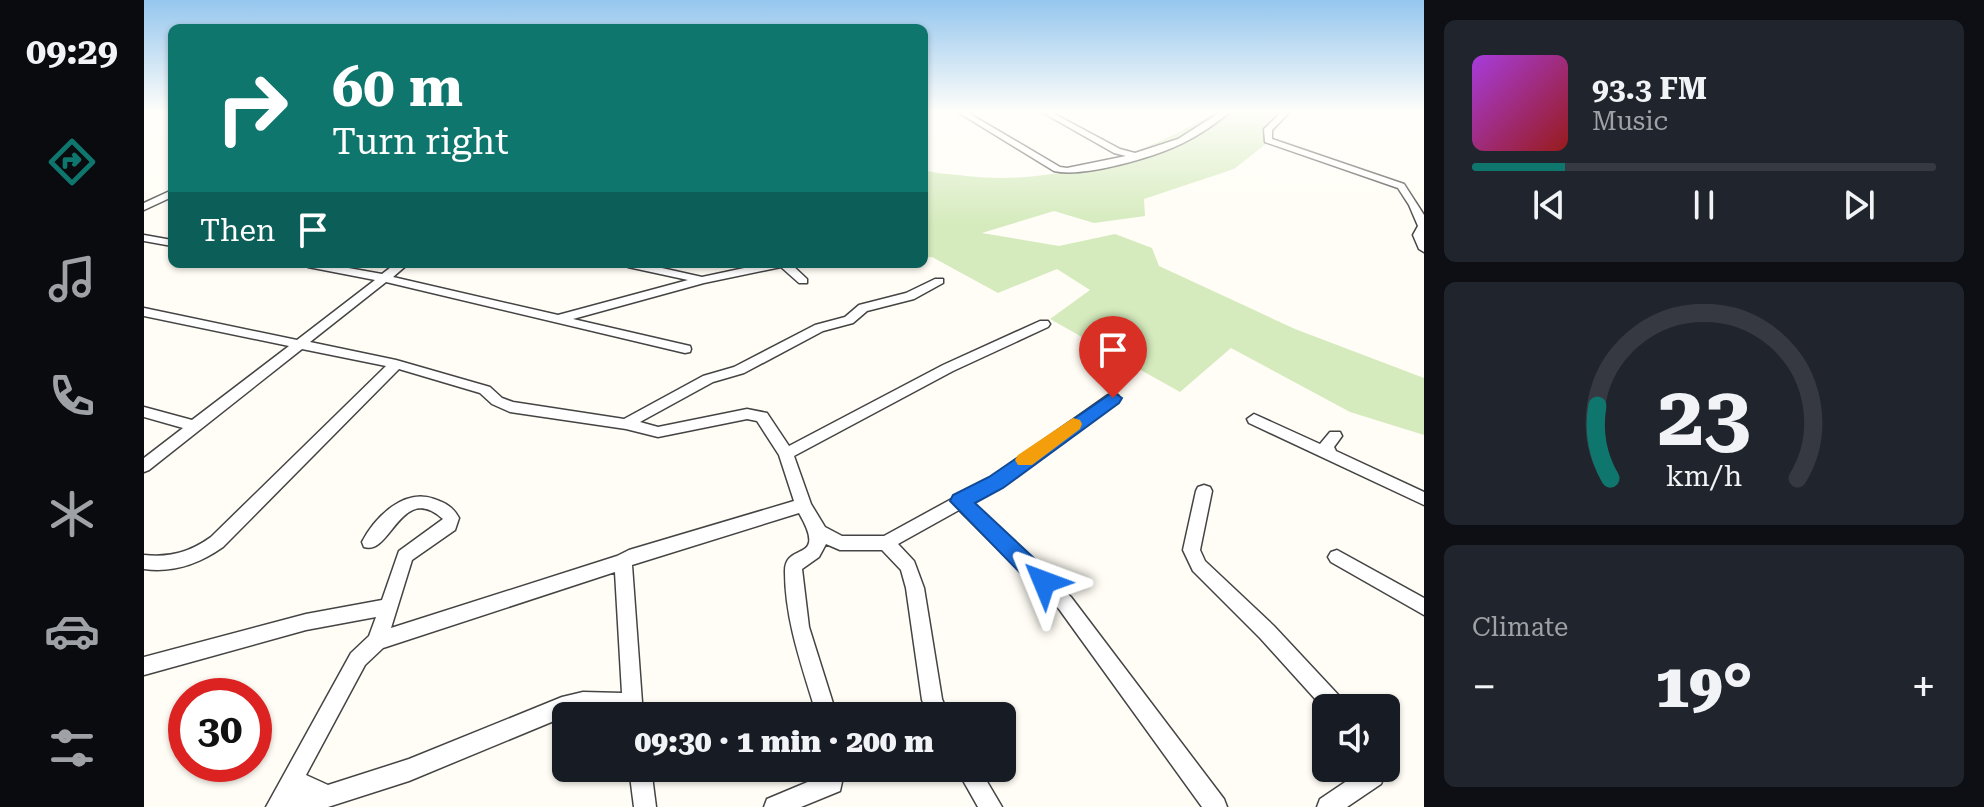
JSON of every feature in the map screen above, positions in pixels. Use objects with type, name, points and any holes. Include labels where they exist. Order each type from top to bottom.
[{"type":"street","points":[[1023,149],[1057,169],[1075,170],[1153,149]]},
{"type":"street","points":[[1113,149],[1132,155]]},
{"type":"street","points":[[1293,149],[1401,186],[1411,196],[1420,217],[1423,226],[1418,235],[1424,249]]},
{"type":"street","points":[[144,207],[168,195]]},
{"type":"street","points":[[144,238],[168,242]]},
{"type":"street","points":[[330,268],[685,349]]},
{"type":"street","points":[[144,466],[397,268]]},
{"type":"street","points":[[646,268],[702,280]]},
{"type":"street","points":[[558,319],[702,280],[762,268]]},
{"type":"street","points":[[787,268],[803,281]]},
{"type":"street","points":[[626,424],[708,379],[739,370],[819,328],[849,320],[863,308],[910,296],[939,281]]},
{"type":"street","points":[[144,312],[396,364],[485,390],[510,407],[626,424],[658,432],[757,413],[786,454],[803,505],[819,532],[819,548],[793,568],[800,627],[823,702]]},
{"type":"street","points":[[786,454],[948,368],[1044,324]]},
{"type":"street","points":[[144,562],[156,564],[201,555],[396,364]]},
{"type":"street","points":[[819,532],[840,543],[886,543],[996,482],[1113,398]]},
{"type":"street","points":[[144,412],[194,426]]},
{"type":"street","points":[[1254,419],[1424,499]]},
{"type":"street","points":[[1330,455],[1327,444],[1335,436]]},
{"type":"street","points":[[1204,491],[1191,550],[1193,557],[1324,694]]},
{"type":"street","points":[[370,542],[399,509],[418,500],[439,507],[451,518],[449,525],[405,556],[377,641]]},
{"type":"street","points":[[960,501],[1072,610],[1216,807]]},
{"type":"street","points":[[277,807],[358,659],[377,641],[623,562],[629,557],[803,505]]},
{"type":"street","points":[[886,543],[908,566],[915,588],[933,702]]},
{"type":"street","points":[[1337,557],[1424,607]]},
{"type":"street","points":[[623,562],[632,702]]},
{"type":"street","points":[[144,666],[306,622],[386,607]]},
{"type":"street","points":[[294,807],[409,770],[552,711]]},
{"type":"street","points":[[293,780],[326,796]]},
{"type":"street","points":[[642,782],[645,807]]},
{"type":"street","points":[[775,807],[832,782]]},
{"type":"street","points":[[976,782],[991,807]]},
{"type":"street","points":[[1328,807],[1364,782]]},
{"type":"green space","points":[[1142,149],[1260,149],[1234,169],[1144,199],[1145,216],[1094,223],[1054,211],[982,233],[1059,246],[1115,234],[1152,248],[1159,266],[1295,329],[1424,378],[1424,435],[1350,412],[1231,348],[1180,392],[1050,319],[1090,290],[1057,269],[998,293],[928,258],[928,171],[999,178],[1032,177],[1064,172]]},
{"type":"slow traffic","points":[[1025,460],[1073,424]]},
{"type":"route","points":[[1044,582],[960,501],[996,482],[1113,398]]}]
